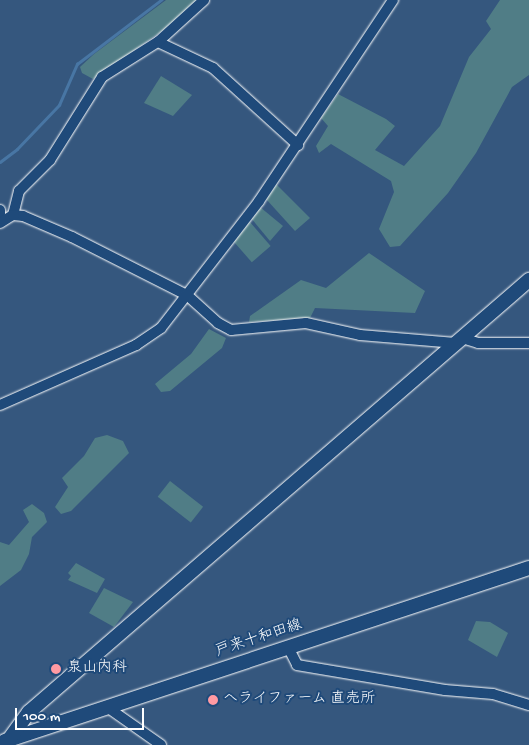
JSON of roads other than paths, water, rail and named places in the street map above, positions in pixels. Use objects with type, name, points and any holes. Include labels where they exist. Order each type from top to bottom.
[{"type":"street","points":[[0,223],[13,215],[20,191],[50,160],[102,77],[158,42],[204,0]]},
{"type":"street","points":[[0,405],[136,345],[161,328],[298,145],[393,0]]},
{"type":"street","points":[[158,42],[213,68],[298,145]]},
{"type":"street","points":[[13,215],[72,237],[187,295],[218,324],[231,330],[306,323],[360,335],[459,340],[478,343],[529,343]]},
{"type":"street","points":[[4,742],[29,712],[529,280]]},
{"type":"street","name":"戸来十和田線","points":[[4,742],[529,568]]},
{"type":"street","points":[[288,647],[297,665],[444,690],[493,694],[529,705]]},
{"type":"street","points":[[107,707],[161,745]]},
{"type":"waterway","points":[[0,162],[17,149],[59,105],[77,64],[161,0]]},
{"type":"place","name":"泉山内科","points":[[56,669]]},
{"type":"place","name":"ヘライファーム 直売所","points":[[213,700]]}]
